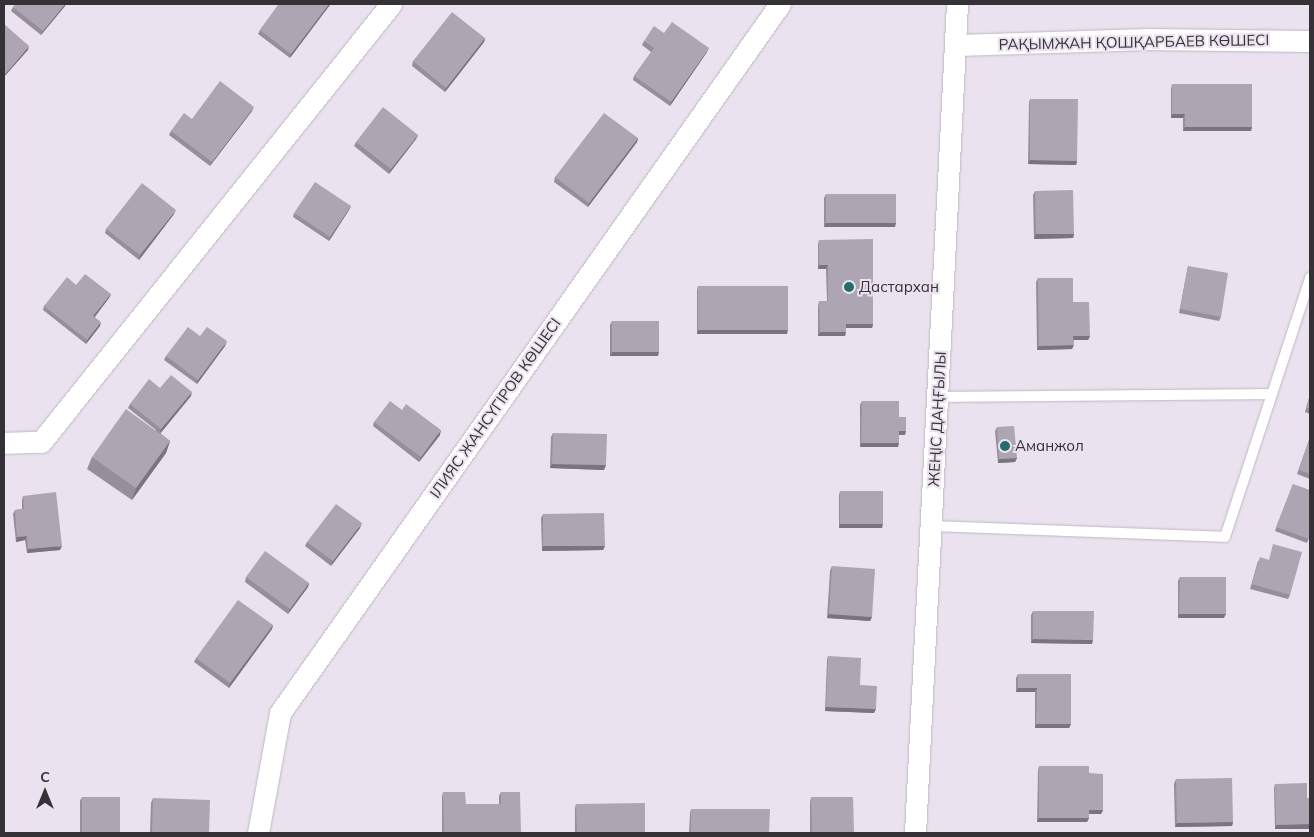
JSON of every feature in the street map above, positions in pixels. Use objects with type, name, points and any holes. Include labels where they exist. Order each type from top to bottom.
[{"type":"street","points":[[4,443],[41,442],[391,4]]},
{"type":"street","name":"ІЛИЯС ЖАНСҮГІРОВ КӨШЕСІ","points":[[258,833],[280,713],[780,4]]},
{"type":"street","name":"ЖЕҢІС ДАҢҒЫЛЫ","points":[[915,833],[957,45],[957,4]]},
{"type":"street","name":"РАҚЫМЖАН ҚОШҚАРБАЕВ КӨШЕСІ","points":[[957,45],[1147,40],[1310,41]]},
{"type":"lane","points":[[932,526],[1225,537],[1310,278]]},
{"type":"lane","points":[[938,397],[1272,394]]},
{"type":"building","points":[[15,4],[65,4],[43,31],[13,7]]},
{"type":"building","points":[[279,4],[329,4],[291,54],[260,30]]},
{"type":"building","points":[[452,12],[485,38],[446,88],[413,61]]},
{"type":"building","points":[[672,22],[709,48],[671,102],[634,76],[654,48],[644,41],[654,26],[664,33]]},
{"type":"building","points":[[4,24],[29,46],[4,75]]},
{"type":"building","points":[[220,81],[254,107],[212,162],[171,131],[184,113],[192,119]]},
{"type":"building","points":[[1172,84],[1252,84],[1252,127],[1185,127],[1185,114],[1172,114]]},
{"type":"building","points":[[1030,99],[1078,99],[1077,161],[1030,160]]},
{"type":"building","points":[[383,107],[418,135],[391,169],[356,142]]},
{"type":"building","points":[[604,113],[638,138],[589,203],[555,177]]},
{"type":"building","points":[[315,182],[351,206],[330,237],[294,213]]},
{"type":"building","points":[[142,183],[176,210],[140,255],[106,229]]},
{"type":"building","points":[[1073,190],[1074,234],[1036,234],[1035,191]]},
{"type":"building","points":[[826,194],[896,194],[896,223],[826,223]]},
{"type":"building","name":"Дастархан","points":[[873,239],[873,324],[846,324],[846,332],[820,332],[819,301],[828,301],[828,265],[819,265],[819,240]]},
{"type":"building","points":[[1188,266],[1228,273],[1221,317],[1180,309]]},
{"type":"building","points":[[85,274],[111,294],[93,316],[101,322],[87,340],[44,306],[67,277],[76,285]]},
{"type":"building","points":[[1038,278],[1073,278],[1073,302],[1089,302],[1090,336],[1073,336],[1074,345],[1039,346]]},
{"type":"building","points":[[698,286],[788,286],[788,330],[698,330]]},
{"type":"building","points":[[612,321],[659,321],[659,352],[612,352]]},
{"type":"building","points":[[188,327],[200,336],[207,327],[227,341],[198,380],[166,356]]},
{"type":"building","points":[[171,375],[192,392],[161,429],[130,404],[149,379],[160,388]]},
{"type":"building","points":[[1310,395],[1310,409],[1306,407]]},
{"type":"building","points":[[390,401],[402,410],[406,404],[441,430],[421,457],[374,422]]},
{"type":"building","points":[[862,401],[899,401],[899,417],[906,417],[906,431],[899,431],[899,443],[861,443]]},
{"type":"building","points":[[126,409],[170,441],[136,488],[92,457]]},
{"type":"building","name":"Аманжол","points":[[1014,426],[1017,458],[999,459],[997,427]]},
{"type":"building","points":[[553,433],[607,434],[606,465],[552,464]]},
{"type":"building","points":[[1310,437],[1310,474],[1299,470]]},
{"type":"building","points":[[1293,484],[1310,490],[1309,539],[1276,527]]},
{"type":"building","points":[[840,491],[883,491],[883,524],[840,524]]},
{"type":"building","points":[[56,492],[62,546],[28,549],[27,536],[17,537],[15,510],[24,509],[23,496]]},
{"type":"building","points":[[336,504],[362,523],[333,561],[307,542]]},
{"type":"building","points":[[604,513],[605,546],[543,546],[543,514]]},
{"type":"building","points":[[1273,544],[1302,552],[1290,595],[1252,584],[1260,557],[1269,560]]},
{"type":"building","points":[[265,551],[309,583],[290,609],[246,577]]},
{"type":"building","points":[[832,566],[875,569],[872,617],[829,614]]},
{"type":"building","points":[[1180,577],[1226,577],[1226,614],[1179,614]]},
{"type":"building","points":[[238,600],[273,625],[230,683],[196,658]]},
{"type":"building","points":[[1033,611],[1094,611],[1093,640],[1033,639]]},
{"type":"building","points":[[828,656],[861,658],[860,685],[877,686],[876,709],[826,707]]},
{"type":"building","points":[[1018,674],[1071,674],[1071,724],[1036,724],[1037,688],[1018,688]]},
{"type":"building","points":[[1039,766],[1089,766],[1089,773],[1103,774],[1103,810],[1089,810],[1089,818],[1039,818]]},
{"type":"building","points":[[1232,778],[1233,822],[1177,823],[1176,779]]},
{"type":"building","points":[[1307,783],[1307,798],[1310,798],[1310,824],[1276,825],[1275,784]]},
{"type":"building","points":[[443,792],[465,792],[466,804],[501,804],[501,792],[520,792],[521,833],[444,833]]},
{"type":"building","points":[[82,797],[120,797],[120,833],[82,833]]},
{"type":"building","points":[[811,797],[853,797],[854,833],[812,833]]},
{"type":"building","points":[[153,798],[210,800],[209,833],[152,832]]},
{"type":"building","points":[[645,803],[645,833],[577,833],[576,804]]},
{"type":"building","points":[[691,809],[770,809],[769,833],[691,833]]},
{"type":"building","points":[[1057,832],[1057,833],[1016,833]]},
{"type":"place","name":"Дастархан","points":[[849,287]]},
{"type":"place","name":"Аманжол","points":[[1005,446]]}]
